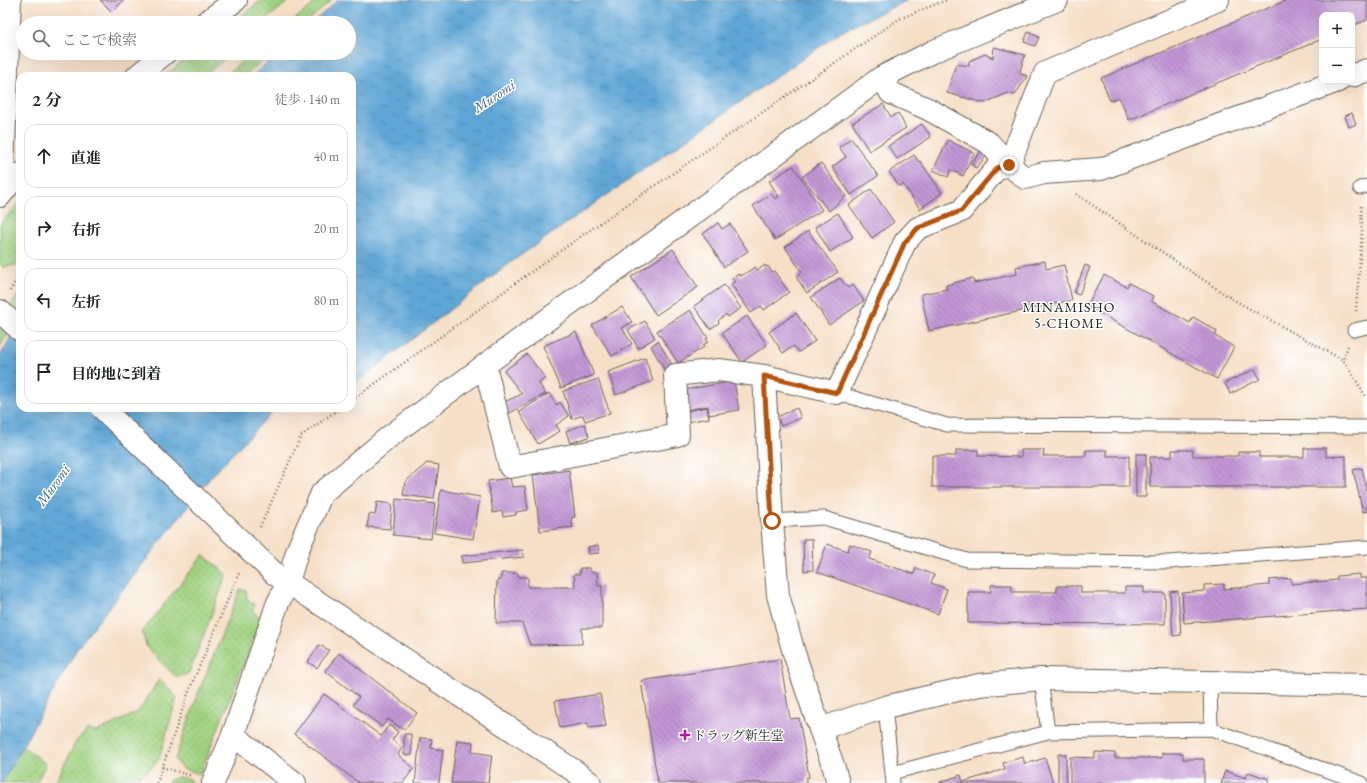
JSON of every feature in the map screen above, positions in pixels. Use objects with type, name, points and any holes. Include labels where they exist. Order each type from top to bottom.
[{"type":"street","points":[[214,16],[236,0]]},
{"type":"street","points":[[213,783],[233,735],[277,605],[281,578],[298,548],[322,493],[389,436],[882,78],[934,51],[1057,0]]},
{"type":"street","points":[[1009,165],[1045,73],[1218,0]]},
{"type":"street","points":[[11,184],[3,169],[4,37],[14,1]]},
{"type":"street","points":[[142,72],[157,60]]},
{"type":"street","points":[[1355,75],[1367,70]]},
{"type":"street","points":[[882,78],[891,93],[928,109],[989,143],[1009,165],[1025,178],[1044,173],[1101,169],[1330,84]]},
{"type":"street","points":[[485,365],[510,467],[678,435],[675,375],[720,370],[764,376],[837,393],[905,242],[918,228],[961,211],[997,168],[1009,165]]},
{"type":"street","points":[[0,310],[16,326]]},
{"type":"street","points":[[764,376],[772,521],[778,595],[794,653],[838,783]]},
{"type":"street","points":[[106,412],[281,578],[537,746],[590,783]]},
{"type":"street","points":[[820,729],[885,707],[980,685],[1041,679],[1367,685]]},
{"type":"street","points":[[233,735],[295,783]]},
{"type":"lane","points":[[837,393],[947,425],[1367,427]]},
{"type":"lane","points":[[772,521],[824,518],[968,560],[1169,562],[1367,547]]},
{"type":"lane","points":[[1041,679],[1048,732]]},
{"type":"lane","points":[[1210,682],[1211,729]]},
{"type":"lane","points":[[885,707],[893,778],[1048,732],[1211,729],[1362,783]]},
{"type":"path","points":[[356,397],[594,228],[899,20],[946,0]]},
{"type":"path","points":[[1044,173],[1232,299],[1343,360],[1367,398]]},
{"type":"path","points":[[1343,360],[1361,328],[1363,187]]},
{"type":"path","points":[[259,528],[301,436],[334,412]]},
{"type":"path","points":[[156,783],[189,691],[240,570]]},
{"type":"path","points":[[162,767],[213,783]]},
{"type":"green space","points":[[262,0],[290,0],[271,16],[240,16]]},
{"type":"green space","points":[[319,0],[332,0],[314,16],[299,16]]},
{"type":"green space","points":[[184,60],[222,60],[209,72],[169,72]]},
{"type":"green space","points":[[244,60],[263,60],[250,72],[230,72]]},
{"type":"green space","points":[[16,206],[16,265],[3,267],[0,264],[0,224]]},
{"type":"green space","points":[[16,298],[16,321],[0,347],[0,326]]},
{"type":"green space","points":[[203,555],[227,574],[189,673],[177,678],[147,648],[142,632]]},
{"type":"green space","points":[[240,589],[246,591],[247,599],[254,604],[253,612],[262,618],[200,774],[181,768],[175,759],[198,694]]},
{"type":"green space","points":[[159,679],[177,697],[159,759],[148,771],[125,783],[55,783],[77,740],[87,730],[96,732],[136,713],[143,705]]},
{"type":"green space","points":[[22,746],[46,764],[36,783],[1,783]]},
{"type":"green space","points":[[178,777],[190,779],[191,783],[168,783],[169,780]]},
{"type":"water","name":"Muromi","points":[[338,0],[908,0],[841,32],[514,260],[356,383],[356,72],[257,72],[270,60],[356,60],[356,16],[320,16]]},
{"type":"water","name":"Muromi","points":[[16,328],[16,412],[272,412],[210,478],[78,647],[2,783],[0,783],[0,356]]},
{"type":"building","points":[[100,0],[124,0],[112,12]]},
{"type":"building","points":[[1287,0],[1367,0],[1367,20],[1355,25],[1355,12],[1319,12],[1319,40],[1129,120],[1119,97],[1110,101],[1101,78]]},
{"type":"building","points":[[1028,32],[1039,37],[1035,46],[1024,42]]},
{"type":"building","points":[[994,47],[1025,55],[1020,71],[1021,74],[1027,76],[1015,95],[1008,93],[984,103],[947,93],[956,64],[969,66],[969,61],[985,54],[993,58]]},
{"type":"building","points":[[883,104],[891,117],[898,113],[906,128],[869,151],[852,123]]},
{"type":"building","points":[[1352,113],[1356,124],[1349,127],[1345,116]]},
{"type":"building","points":[[922,124],[931,137],[897,159],[888,146]]},
{"type":"building","points":[[851,138],[878,176],[851,195],[832,167],[846,157],[839,147]]},
{"type":"building","points":[[948,140],[974,153],[963,176],[951,170],[948,177],[933,170]]},
{"type":"building","points":[[981,151],[987,155],[976,168],[971,164]]},
{"type":"building","points":[[914,155],[919,162],[920,161],[942,193],[920,209],[903,184],[899,186],[889,172]]},
{"type":"building","points":[[821,163],[846,196],[829,211],[802,177]]},
{"type":"building","points":[[793,166],[822,210],[775,240],[753,206],[771,194],[775,199],[779,197],[769,181]]},
{"type":"building","points":[[871,189],[894,222],[872,238],[849,205]]},
{"type":"building","points":[[838,213],[853,237],[830,252],[815,227]]},
{"type":"building","points":[[718,223],[722,229],[730,224],[748,251],[724,267],[703,234]]},
{"type":"building","points":[[808,231],[838,272],[807,293],[796,277],[802,272],[785,247]]},
{"type":"building","points":[[673,249],[698,287],[656,315],[631,277]]},
{"type":"building","points":[[1045,261],[1046,269],[1064,265],[1072,300],[929,331],[921,294],[947,289],[946,285],[973,278],[974,283],[1017,274],[1016,267]]},
{"type":"building","points":[[765,265],[766,267],[768,266],[772,272],[774,271],[789,292],[764,310],[761,306],[751,313],[731,284],[735,282],[732,278],[739,274],[741,276],[755,267],[758,270]]},
{"type":"building","points":[[1085,265],[1090,267],[1079,295],[1074,293]]},
{"type":"building","points":[[1104,275],[1127,287],[1129,283],[1153,296],[1151,301],[1190,323],[1193,317],[1217,331],[1215,336],[1234,347],[1217,379],[1087,306]]},
{"type":"building","points":[[840,278],[848,288],[853,285],[864,301],[829,325],[811,297]]},
{"type":"building","points":[[724,285],[741,308],[728,317],[726,314],[718,321],[719,323],[710,329],[694,306]]},
{"type":"building","points":[[622,307],[632,322],[622,328],[632,344],[612,356],[592,325]]},
{"type":"building","points":[[690,310],[708,338],[706,339],[708,342],[703,345],[704,347],[678,363],[657,331]]},
{"type":"building","points":[[796,313],[815,341],[799,352],[794,346],[783,353],[769,332]]},
{"type":"building","points":[[747,316],[767,345],[742,362],[722,333]]},
{"type":"building","points":[[645,321],[655,338],[638,348],[628,330]]},
{"type":"building","points":[[576,332],[594,375],[561,388],[543,346]]},
{"type":"building","points":[[658,341],[673,366],[665,371],[651,346]]},
{"type":"building","points":[[527,354],[545,378],[539,383],[545,394],[508,414],[504,402],[522,394],[504,371]]},
{"type":"building","points":[[645,358],[653,381],[616,395],[608,372]]},
{"type":"building","points":[[1255,369],[1260,379],[1230,394],[1225,383]]},
{"type":"building","points":[[598,379],[610,413],[585,421],[583,415],[572,419],[563,391]]},
{"type":"building","points":[[734,381],[739,410],[709,415],[708,406],[687,410],[684,390]]},
{"type":"building","points":[[549,393],[556,405],[560,402],[569,416],[556,425],[560,431],[538,444],[519,412]]},
{"type":"building","points":[[707,407],[709,418],[687,422],[686,411]]},
{"type":"building","points":[[797,408],[801,418],[781,426],[777,417]]},
{"type":"building","points":[[585,424],[589,437],[570,443],[566,431]]},
{"type":"building","points":[[1304,448],[1326,448],[1326,457],[1346,456],[1346,487],[1150,487],[1150,457],[1172,457],[1172,450],[1193,450],[1193,456],[1238,456],[1238,452],[1259,452],[1259,457],[1304,457]]},
{"type":"building","points":[[956,450],[978,450],[978,456],[1021,457],[1021,450],[1044,450],[1043,456],[1086,456],[1086,450],[1107,450],[1107,456],[1129,456],[1129,487],[932,487],[932,456],[956,456]]},
{"type":"building","points":[[1136,454],[1146,454],[1146,497],[1136,497]]},
{"type":"building","points":[[427,463],[439,465],[434,499],[403,495],[405,482]]},
{"type":"building","points":[[1362,468],[1367,490],[1367,511],[1363,512],[1353,470]]},
{"type":"building","points":[[569,470],[575,517],[571,518],[573,527],[540,531],[533,475]]},
{"type":"building","points":[[510,478],[512,487],[525,486],[528,510],[516,512],[516,515],[503,517],[502,511],[493,513],[488,481]]},
{"type":"building","points":[[441,490],[480,497],[473,539],[434,533]]},
{"type":"building","points":[[396,499],[435,504],[431,539],[393,535]]},
{"type":"building","points":[[377,502],[392,504],[390,529],[367,527],[369,514],[375,515]]},
{"type":"building","points":[[803,539],[812,539],[813,570],[804,571]]},
{"type":"building","points":[[827,544],[848,551],[850,544],[872,552],[869,559],[914,574],[916,568],[934,575],[931,583],[947,589],[938,614],[817,572]]},
{"type":"building","points":[[598,545],[599,553],[589,554],[588,547]]},
{"type":"building","points":[[523,550],[524,557],[462,563],[461,556]]},
{"type":"building","points":[[580,568],[589,568],[591,572],[597,572],[598,586],[602,586],[602,628],[582,628],[582,644],[530,645],[522,623],[496,623],[497,580],[501,580],[501,573],[518,573],[518,577],[528,577],[528,587],[575,587],[574,574],[580,574]]},
{"type":"building","points":[[1360,574],[1360,578],[1367,578],[1367,609],[1184,623],[1182,593],[1204,591],[1204,585],[1224,584],[1224,589],[1269,585],[1269,580],[1291,578],[1291,584],[1337,580],[1337,576]]},
{"type":"building","points":[[991,585],[1012,585],[1012,592],[1057,592],[1057,586],[1081,586],[1081,593],[1125,593],[1125,587],[1144,587],[1144,593],[1165,593],[1165,624],[968,623],[968,592],[991,592]]},
{"type":"building","points":[[1178,591],[1181,635],[1173,636],[1170,592]]},
{"type":"building","points":[[319,645],[329,650],[317,668],[308,662]]},
{"type":"building","points":[[339,653],[417,713],[404,730],[388,719],[382,727],[353,705],[359,697],[325,671]]},
{"type":"building","points":[[780,659],[790,719],[799,718],[809,777],[806,778],[806,783],[658,783],[641,681]]},
{"type":"building","points":[[324,694],[381,736],[389,725],[398,732],[392,740],[402,748],[398,755],[414,768],[403,783],[359,783],[294,734]]},
{"type":"building","points":[[600,694],[606,726],[589,728],[588,723],[560,728],[555,701]]},
{"type":"building","points":[[404,734],[411,734],[412,755],[404,755]]},
{"type":"building","points":[[420,738],[432,739],[431,748],[443,750],[439,783],[415,783]]},
{"type":"building","points":[[457,740],[473,742],[472,752],[492,755],[488,783],[451,783]]},
{"type":"building","points":[[1095,752],[1115,753],[1115,758],[1162,758],[1162,753],[1183,753],[1183,759],[1204,759],[1204,783],[1070,783],[1070,757],[1095,758]]},
{"type":"building","points":[[1058,754],[1066,754],[1066,783],[1058,783]]},
{"type":"building","points":[[1023,757],[1025,764],[1045,758],[1053,783],[940,783],[961,775],[963,782],[1005,769],[1003,763]]},
{"type":"building","points":[[1225,771],[1246,778],[1248,772],[1269,779],[1268,783],[1221,783]]},
{"type":"place","name":"ドラッグ新生堂","points":[[685,735]]},
{"type":"district","name":"MINAMISHO 5-CHOME","points":[[1069,316]]},
{"type":"route","points":[[772,521],[764,376],[837,393],[905,242],[918,228],[961,211],[997,168],[1009,165]]}]
